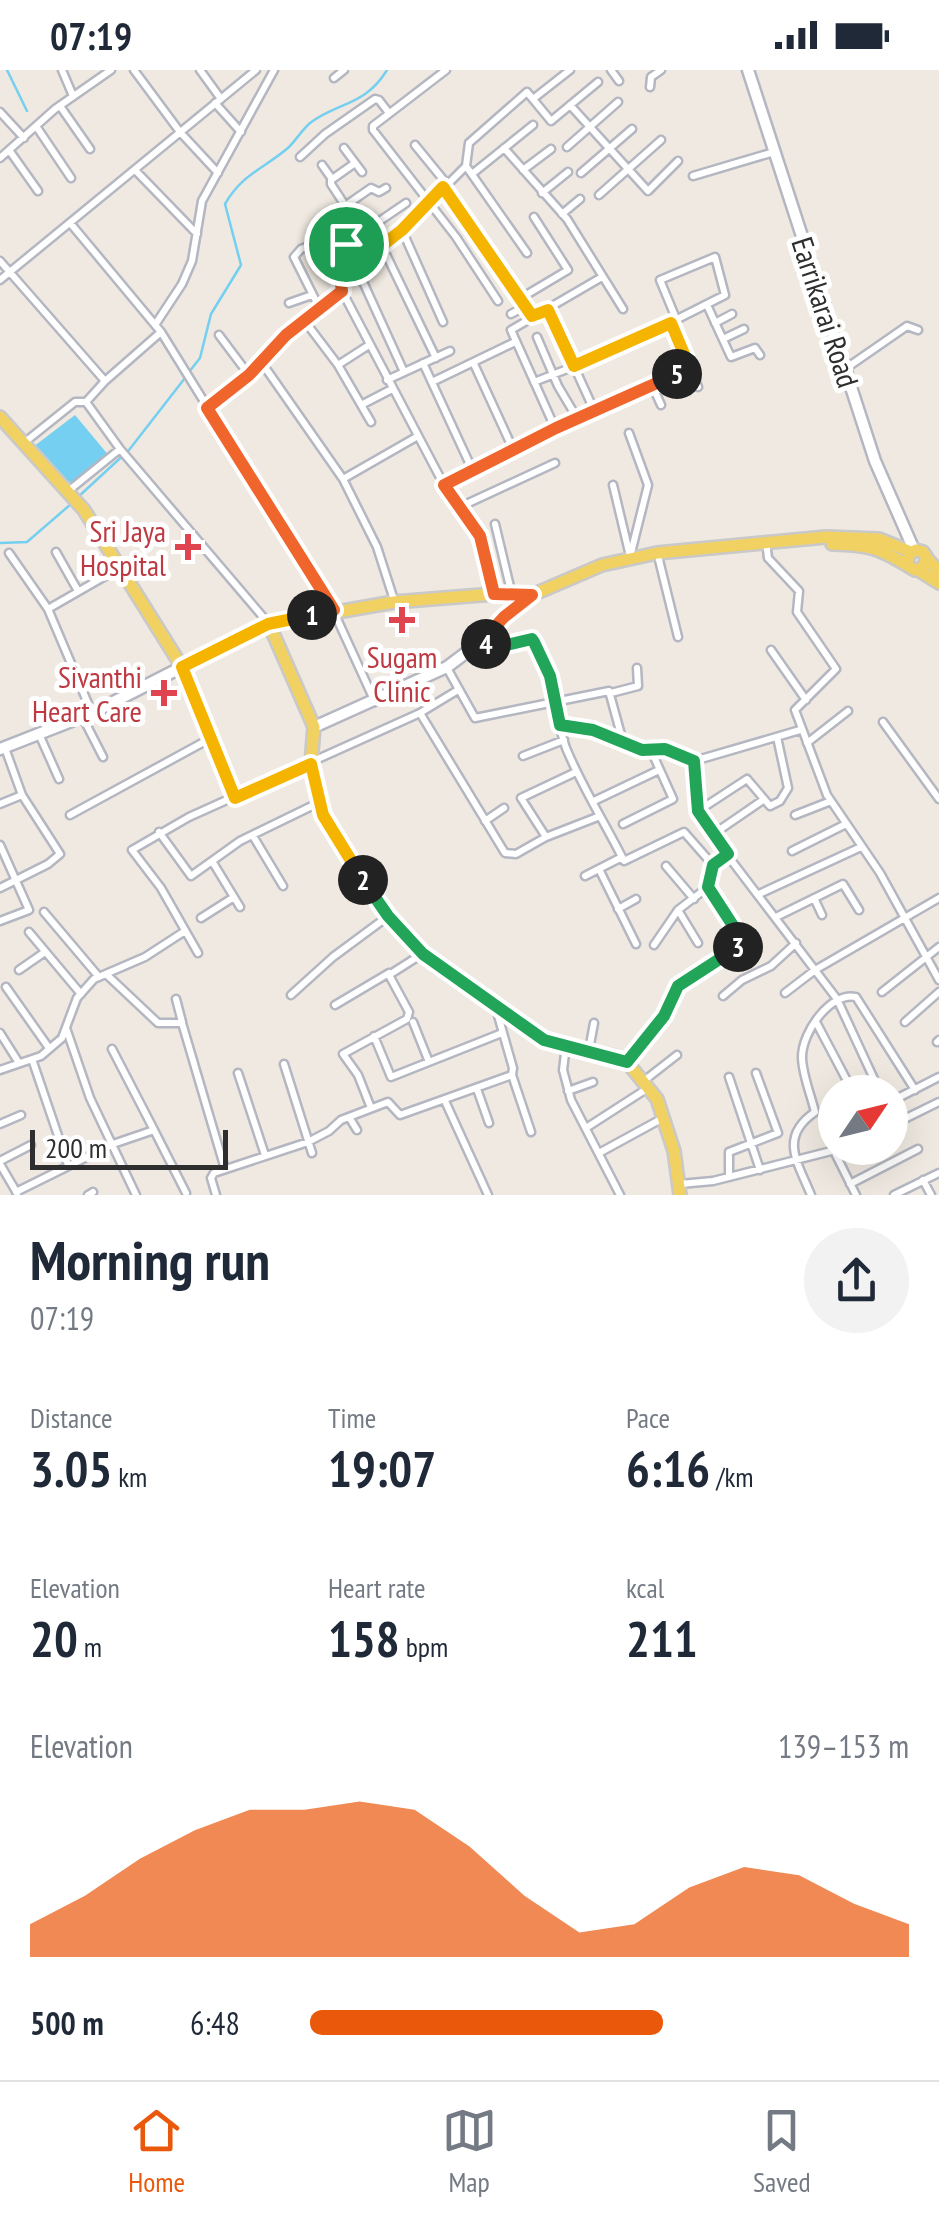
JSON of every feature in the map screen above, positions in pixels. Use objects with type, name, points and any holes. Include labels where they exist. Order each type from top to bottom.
[{"type":"main road","name":"Earrikarai Road","points":[[748,70],[844,370],[876,462],[916,555]]},
{"type":"main road","points":[[0,418],[84,510],[182,667]]},
{"type":"main road","points":[[314,726],[375,702],[447,666],[481,642],[532,595],[602,565],[826,536],[879,539],[916,555],[939,571]]},
{"type":"main road","points":[[630,560],[659,560],[766,543]]},
{"type":"main road","points":[[916,555],[939,548]]},
{"type":"main road","points":[[916,555],[926,565],[918,570],[939,584]]},
{"type":"main road","points":[[2,749],[87,715],[268,624],[394,602],[532,595]]},
{"type":"main road","points":[[268,624],[314,726],[311,764],[318,803],[388,916],[423,954],[544,1040],[627,1062],[658,1098],[680,1189]]},
{"type":"street","points":[[62,70],[73,96]]},
{"type":"street","points":[[0,158],[60,106],[111,70]]},
{"type":"street","points":[[134,70],[180,132],[218,172]]},
{"type":"street","points":[[200,70],[241,132]]},
{"type":"street","points":[[0,280],[256,70],[269,83]]},
{"type":"street","points":[[154,325],[182,284],[192,261],[202,201],[274,70]]},
{"type":"street","points":[[334,78],[344,70]]},
{"type":"street","points":[[446,70],[373,130],[456,236],[498,301]]},
{"type":"street","points":[[533,100],[570,70]]},
{"type":"street","points":[[610,70],[619,80]]},
{"type":"street","points":[[650,88],[648,74],[662,70]]},
{"type":"street","points":[[494,594],[480,536],[444,485],[387,380],[342,291],[339,270],[378,249],[402,230],[466,166],[469,143],[527,92],[551,121],[598,82]]},
{"type":"street","points":[[300,157],[324,134],[375,100],[380,100],[389,113]]},
{"type":"street","points":[[567,147],[618,102]]},
{"type":"street","points":[[570,105],[648,190],[678,161]]},
{"type":"street","points":[[60,106],[90,149]]},
{"type":"street","points":[[0,112],[24,138]]},
{"type":"street","points":[[472,174],[533,124]]},
{"type":"street","points":[[36,126],[71,178]]},
{"type":"street","points":[[0,133],[12,128]]},
{"type":"street","points":[[581,173],[632,129]]},
{"type":"street","points":[[600,195],[661,140]]},
{"type":"street","points":[[414,145],[532,316]]},
{"type":"street","points":[[344,148],[362,172]]},
{"type":"street","points":[[504,148],[562,214],[623,309]]},
{"type":"street","points":[[523,170],[551,148]]},
{"type":"street","points":[[10,150],[38,190]]},
{"type":"street","points":[[693,176],[774,152]]},
{"type":"street","points":[[355,163],[330,184],[378,249],[436,358]]},
{"type":"street","points":[[322,165],[332,179]]},
{"type":"street","points":[[466,166],[527,254]]},
{"type":"street","points":[[135,170],[198,234]]},
{"type":"street","points":[[542,193],[568,172]]},
{"type":"street","points":[[345,206],[372,187],[379,192],[386,188]]},
{"type":"street","points":[[562,214],[580,199]]},
{"type":"street","points":[[404,372],[343,246],[406,203]]},
{"type":"street","points":[[511,314],[568,270],[534,217]]},
{"type":"street","points":[[71,224],[161,332],[334,610],[375,702]]},
{"type":"street","points":[[402,230],[443,322]]},
{"type":"street","points":[[320,309],[294,257],[322,240]]},
{"type":"street","points":[[534,382],[674,322],[726,294],[715,257],[660,280],[674,322],[690,368],[698,387]]},
{"type":"street","points":[[0,260],[105,380]]},
{"type":"street","points":[[556,428],[512,328],[602,277]]},
{"type":"street","points":[[207,408],[342,291]]},
{"type":"street","points":[[290,302],[312,295]]},
{"type":"street","points":[[707,305],[733,358],[755,348],[760,356]]},
{"type":"street","points":[[548,310],[594,410]]},
{"type":"street","points":[[715,323],[732,314]]},
{"type":"street","points":[[304,320],[363,404],[371,422]]},
{"type":"street","points":[[844,370],[908,326],[918,330]]},
{"type":"street","points":[[722,338],[744,329]]},
{"type":"street","points":[[24,442],[75,402],[86,402],[105,380],[161,332]]},
{"type":"street","points":[[219,335],[249,375]]},
{"type":"street","points":[[538,337],[578,418]]},
{"type":"street","points":[[432,382],[515,342]]},
{"type":"street","points":[[338,366],[369,346]]},
{"type":"street","points":[[387,380],[450,351]]},
{"type":"street","points":[[262,363],[343,479],[377,548],[394,602]]},
{"type":"street","points":[[423,363],[472,469]]},
{"type":"street","points":[[474,364],[513,449]]},
{"type":"street","points":[[444,485],[556,428],[690,368]]},
{"type":"street","points":[[652,385],[661,405]]},
{"type":"street","points":[[363,404],[392,389]]},
{"type":"street","points":[[86,402],[268,624]]},
{"type":"street","points":[[629,433],[648,485],[630,560]]},
{"type":"street","points":[[343,479],[418,436]]},
{"type":"street","points":[[65,493],[120,448]]},
{"type":"street","points":[[462,506],[556,463]]},
{"type":"street","points":[[613,485],[630,560]]},
{"type":"street","points":[[496,524],[512,595]]},
{"type":"street","points":[[766,543],[768,558],[799,591],[796,610],[836,670],[795,713],[800,730],[831,801],[880,873],[939,980]]},
{"type":"street","points":[[56,552],[78,592]]},
{"type":"street","points":[[9,553],[48,609],[103,756]]},
{"type":"street","points":[[659,560],[678,637]]},
{"type":"street","points":[[48,609],[122,566]]},
{"type":"street","points":[[481,642],[495,646],[532,639],[550,676],[564,740],[576,772],[624,862],[684,832],[713,865]]},
{"type":"street","points":[[772,650],[806,700]]},
{"type":"street","points":[[447,666],[475,718],[638,686],[637,668]]},
{"type":"street","points":[[182,667],[235,798]]},
{"type":"street","points":[[198,953],[161,888],[132,850],[159,832],[420,713],[458,690]]},
{"type":"street","points":[[611,693],[624,743]]},
{"type":"street","points":[[806,743],[848,712]]},
{"type":"street","points":[[420,713],[505,852],[511,855],[600,816]]},
{"type":"street","points":[[883,722],[939,800]]},
{"type":"street","points":[[560,725],[593,730],[642,750],[665,749],[694,761],[800,730]]},
{"type":"street","points":[[40,734],[59,779]]},
{"type":"street","points":[[70,814],[213,737]]},
{"type":"street","points":[[698,811],[747,779],[770,806],[785,796],[788,788],[777,737]]},
{"type":"street","points":[[523,756],[564,740]]},
{"type":"street","points":[[623,824],[673,799],[650,748]]},
{"type":"street","points":[[0,888],[60,854],[22,795],[2,749]]},
{"type":"street","points":[[694,761],[698,811],[836,998],[872,1075]]},
{"type":"street","points":[[594,801],[659,770]]},
{"type":"street","points":[[546,837],[522,798],[576,772]]},
{"type":"street","points":[[0,804],[22,795]]},
{"type":"street","points":[[712,835],[762,800]]},
{"type":"street","points":[[795,816],[831,801]]},
{"type":"street","points":[[159,832],[191,876],[253,836],[318,803]]},
{"type":"street","points":[[485,821],[504,808]]},
{"type":"street","points":[[792,850],[846,824]]},
{"type":"street","points":[[253,836],[283,886]]},
{"type":"street","points":[[0,845],[29,910],[0,922]]},
{"type":"street","points":[[759,894],[861,847]]},
{"type":"street","points":[[654,946],[678,910],[708,887],[713,865],[728,854]]},
{"type":"street","points":[[585,876],[622,857]]},
{"type":"street","points":[[212,861],[240,907]]},
{"type":"street","points":[[666,866],[694,899]]},
{"type":"street","points":[[599,869],[636,944]]},
{"type":"street","points":[[776,917],[845,884],[858,910]]},
{"type":"street","points":[[627,1062],[664,1016],[678,986],[742,943],[708,887]]},
{"type":"street","points":[[202,918],[234,897]]},
{"type":"street","points":[[814,898],[822,915]]},
{"type":"street","points":[[785,993],[815,970],[939,898]]},
{"type":"street","points":[[618,909],[636,899]]},
{"type":"street","points":[[678,910],[698,944]]},
{"type":"street","points":[[44,912],[103,975],[158,1023],[182,1023]]},
{"type":"street","points":[[291,996],[333,957],[388,916]]},
{"type":"street","points":[[0,1070],[32,1059],[62,1038],[81,994],[103,975],[145,956],[185,931]]},
{"type":"street","points":[[29,932],[81,994]]},
{"type":"street","points":[[723,996],[742,980],[772,966],[796,943]]},
{"type":"street","points":[[882,992],[939,947]]},
{"type":"street","points":[[18,970],[45,952]]},
{"type":"street","points":[[335,1005],[423,954]]},
{"type":"street","points":[[372,1108],[344,1054],[409,1016],[390,973]]},
{"type":"street","points":[[6,986],[49,1048]]},
{"type":"street","points":[[906,1022],[939,992]]},
{"type":"street","points":[[811,1195],[796,1160],[794,1132],[814,1112],[802,1054],[816,1021],[836,998],[852,994],[856,997],[915,1090]]},
{"type":"street","points":[[176,1000],[225,1169]]},
{"type":"street","points":[[495,1004],[531,1132]]},
{"type":"street","points":[[816,1021],[844,1075]]},
{"type":"street","points":[[412,1022],[429,1062]]},
{"type":"street","points":[[588,1050],[594,1023]]},
{"type":"street","points":[[66,1027],[90,1098],[136,1195]]},
{"type":"street","points":[[0,1033],[19,1063]]},
{"type":"street","points":[[374,1036],[391,1077],[502,1033]]},
{"type":"street","points":[[566,1045],[563,1070],[568,1091],[620,1195]]},
{"type":"street","points":[[112,1049],[186,1193]]},
{"type":"street","points":[[586,1128],[647,1084],[677,1055]]},
{"type":"street","points":[[32,1059],[68,1165]]},
{"type":"street","points":[[284,1064],[312,1153]]},
{"type":"street","points":[[238,1073],[264,1154]]},
{"type":"street","points":[[729,1177],[729,1152],[777,1135],[779,1129],[756,1073]]},
{"type":"street","points":[[216,1195],[211,1178],[225,1169],[308,1142],[349,1117],[390,1102],[400,1115],[512,1075]]},
{"type":"street","points":[[729,1077],[760,1170]]},
{"type":"street","points":[[908,1093],[939,1077]]},
{"type":"street","points":[[568,1091],[593,1082]]},
{"type":"street","points":[[476,1089],[489,1124]]},
{"type":"street","points":[[445,1101],[488,1195]]},
{"type":"street","points":[[908,1117],[939,1102]]},
{"type":"street","points":[[0,1124],[21,1116]]},
{"type":"street","points":[[349,1117],[357,1130]]},
{"type":"street","points":[[599,1153],[664,1117]]},
{"type":"street","points":[[31,1144],[0,1163],[17,1194],[68,1165],[154,1130]]},
{"type":"street","points":[[850,1184],[918,1149]]},
{"type":"street","points":[[680,1189],[818,1155]]},
{"type":"street","points":[[840,1165],[856,1195]]},
{"type":"street","points":[[894,1195],[939,1173]]},
{"type":"street","points":[[923,1180],[931,1195]]},
{"type":"water","points":[[75,415],[110,457],[67,489],[33,447]]},
{"type":"waterway","points":[[7,70],[27,111]]},
{"type":"waterway","points":[[189,372],[200,358],[211,314],[241,265],[225,204],[239,185],[289,147],[310,123],[370,91],[387,70]]},
{"type":"waterway","points":[[77,498],[129,450],[185,378]]},
{"type":"waterway","points":[[0,543],[27,542],[71,504]]},
{"type":"place","name":"Sri Jaya Hospital","points":[[188,547]]},
{"type":"place","name":"Sugam Clinic","points":[[402,620]]},
{"type":"place","name":"Sivanthi Heart Care","points":[[164,693]]},
{"type":"route","points":[[443,187],[532,316],[548,310],[574,366],[671,323],[690,364],[690,368],[556,428],[444,485],[480,536],[494,594],[532,595],[481,642],[495,646],[532,639],[550,676],[560,725],[593,730],[642,750],[665,749],[694,761],[698,811],[728,854],[713,865],[708,887],[742,943],[675,989],[664,1016],[627,1062],[544,1040],[423,954],[388,916],[323,815],[311,764],[235,798],[182,667],[268,624],[334,610],[207,408],[262,363],[286,335],[342,291],[339,270],[347,265],[342,248],[346,244],[363,233],[375,251],[402,230],[443,187]]}]
